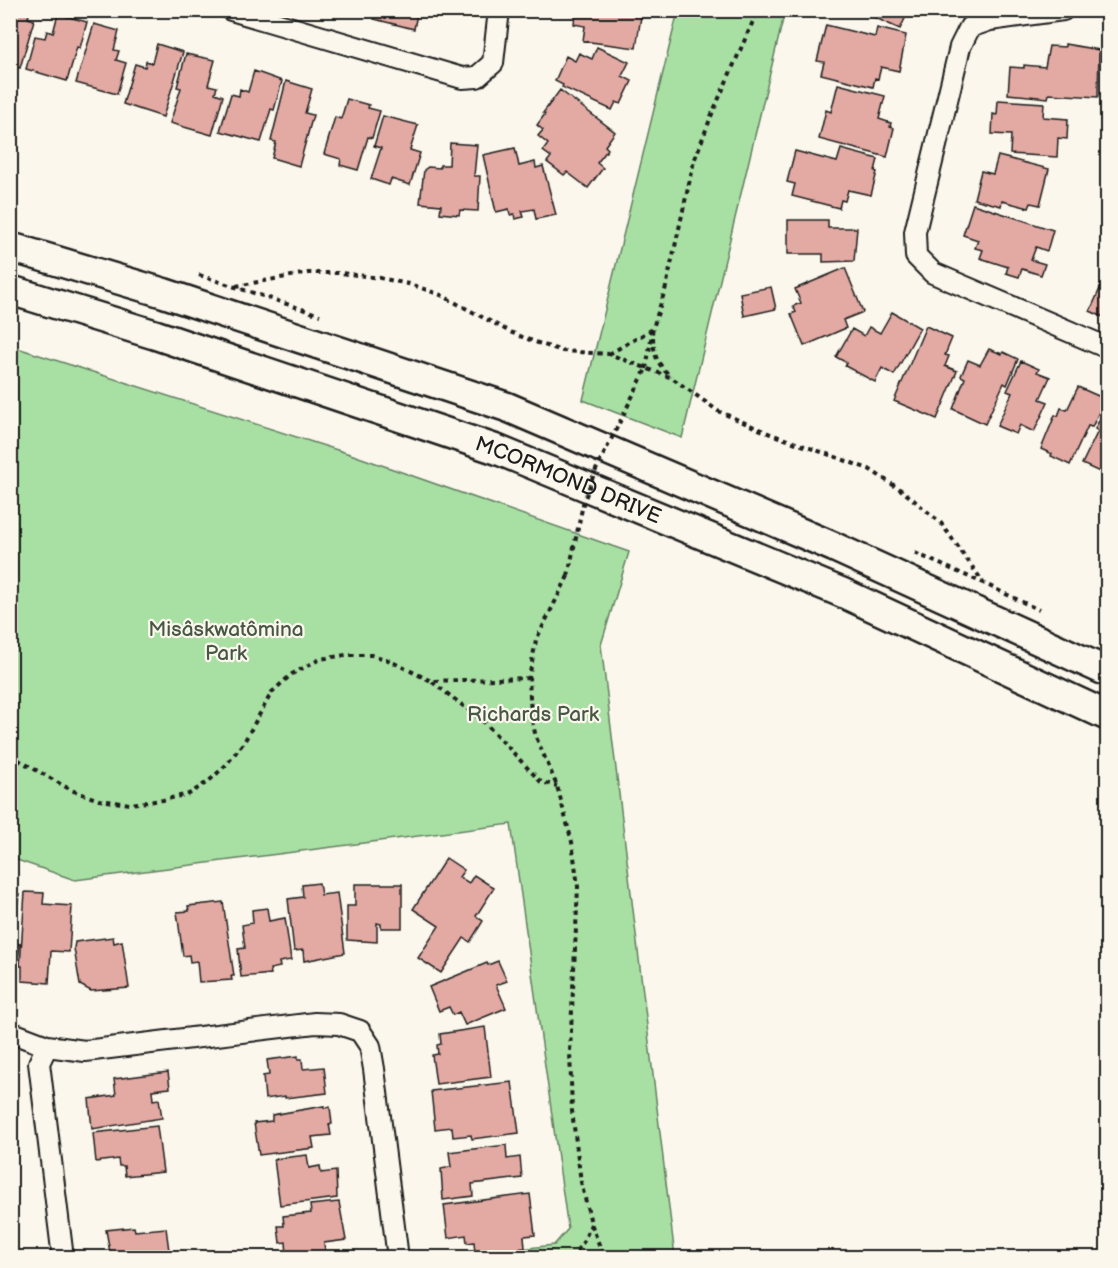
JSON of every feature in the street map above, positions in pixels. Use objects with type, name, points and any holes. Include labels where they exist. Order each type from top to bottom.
[{"type":"main road","name":"MCORMOND DRIVE","points":[[10,247],[164,293],[507,407],[834,547],[1107,672]]},
{"type":"main road","name":"MCORMOND DRIVE","points":[[10,290],[156,335],[498,450],[843,593],[1107,716]]},
{"type":"street","points":[[231,10],[462,78],[477,77],[493,63],[499,10]]},
{"type":"street","points":[[1063,10],[990,20],[970,27],[960,47],[915,232],[916,256],[933,273],[1107,348]]},
{"type":"street","points":[[10,1032],[46,1046],[85,1051],[315,1023],[339,1024],[360,1031],[370,1046],[374,1069],[398,1257]]},
{"type":"street","points":[[46,1046],[39,1063],[63,1257]]},
{"type":"path","points":[[604,1257],[591,1224],[581,1182],[572,1111],[570,1051],[578,887],[572,842],[557,786],[536,737],[531,716],[529,678],[536,640],[568,576],[583,504],[594,474],[646,369],[653,328],[666,287],[694,161],[758,10]]},
{"type":"path","points":[[235,286],[308,273],[341,273],[380,278],[413,285],[441,295],[510,332],[535,342],[562,351],[609,354],[672,378]]},
{"type":"path","points":[[609,354],[653,328]]},
{"type":"path","points":[[653,328],[654,350],[658,363],[672,378],[718,411],[768,433],[869,469],[904,492],[941,523],[983,583]]},
{"type":"path","points":[[10,755],[71,790],[99,800],[130,804],[189,794],[209,781],[226,765],[244,742],[272,692],[292,674],[320,659],[346,655],[371,655],[386,659],[431,681],[483,721],[541,782],[557,786]]},
{"type":"path","points":[[431,681],[529,678]]},
{"type":"path","points":[[571,1257],[584,1241],[591,1224]]},
{"type":"green space","points":[[678,11],[785,11],[682,438],[583,400]]},
{"type":"green space","name":"Misâskwatômina Park","points":[[11,346],[353,455],[629,552],[601,645],[675,1257],[454,1257],[554,1245],[568,1229],[511,824],[75,880],[11,858]]},
{"type":"building","points":[[10,10],[30,10],[28,18],[34,20],[20,68],[10,65]]},
{"type":"building","points":[[374,10],[448,10],[445,20],[417,14],[414,29],[374,19],[376,12]]},
{"type":"building","points":[[552,10],[642,10],[636,48],[583,41],[585,26],[574,24],[575,15],[552,12]]},
{"type":"building","points":[[871,10],[909,10],[900,29],[869,15]]},
{"type":"building","points":[[58,14],[87,22],[67,81],[26,69],[35,36],[45,38],[47,31],[53,33]]},
{"type":"building","points":[[94,24],[119,31],[114,50],[119,51],[116,60],[126,63],[117,94],[76,83]]},
{"type":"building","points":[[826,25],[875,37],[877,28],[906,35],[899,71],[881,67],[873,87],[821,74],[824,62],[817,61]]},
{"type":"building","points":[[157,44],[183,52],[163,117],[123,104],[135,64],[145,67],[146,61],[152,63]]},
{"type":"building","points":[[1065,44],[1099,50],[1098,97],[1049,94],[1048,98],[1008,94],[1010,67],[1024,68],[1024,65],[1045,67],[1049,46],[1065,47]]},
{"type":"building","points":[[597,47],[629,62],[622,76],[632,81],[621,104],[616,102],[612,110],[562,87],[563,85],[555,81],[566,56],[575,61],[579,53],[592,59]]},
{"type":"building","points":[[186,54],[215,60],[208,85],[217,87],[215,93],[223,96],[212,135],[170,123],[181,88],[177,87]]},
{"type":"building","points":[[254,71],[282,81],[274,110],[271,109],[261,142],[220,131],[231,94],[239,96],[240,89],[248,92]]},
{"type":"building","points":[[286,81],[312,89],[305,113],[313,115],[299,166],[272,158],[276,142],[271,141]]},
{"type":"building","points":[[838,84],[885,96],[879,119],[891,123],[890,127],[894,128],[887,157],[819,139],[826,110],[831,112]]},
{"type":"building","points":[[560,90],[615,132],[605,146],[608,149],[597,163],[603,168],[588,188],[567,172],[564,175],[547,162],[551,157],[543,151],[548,144],[538,136],[543,130],[537,125]]},
{"type":"building","points":[[347,99],[369,105],[368,108],[380,111],[372,138],[368,137],[358,170],[340,165],[341,159],[324,154],[335,117],[341,119]]},
{"type":"building","points":[[998,100],[1044,103],[1043,117],[1068,119],[1067,139],[1058,138],[1057,157],[1010,154],[1011,135],[992,134],[993,114],[997,115]]},
{"type":"building","points":[[383,116],[418,125],[410,150],[420,153],[410,185],[391,179],[389,185],[371,179],[381,148],[374,146]]},
{"type":"building","points":[[450,143],[477,145],[474,176],[480,176],[478,211],[460,210],[459,215],[440,213],[441,205],[420,203],[424,170],[428,167],[440,168],[440,165],[449,165]]},
{"type":"building","points":[[515,148],[519,166],[535,162],[536,168],[543,166],[556,215],[536,219],[534,209],[522,211],[524,217],[515,219],[514,214],[510,215],[509,209],[496,212],[483,155]]},
{"type":"building","points":[[841,149],[878,159],[871,195],[848,190],[845,201],[841,200],[839,208],[792,196],[795,184],[787,182],[795,151],[837,162]]},
{"type":"building","points":[[998,156],[1049,169],[1040,205],[1031,203],[1029,208],[1002,201],[1001,206],[974,199],[981,171],[993,174]]},
{"type":"building","points":[[973,204],[1053,230],[1047,251],[1036,247],[1031,260],[1045,264],[1041,275],[1022,269],[1019,277],[1006,273],[1008,267],[980,258],[983,250],[975,248],[978,240],[963,235]]},
{"type":"building","points":[[788,220],[828,220],[828,228],[857,228],[854,261],[823,262],[823,254],[788,254]]},
{"type":"building","points":[[845,268],[863,312],[843,320],[846,328],[804,346],[791,314],[796,312],[793,306],[801,303],[795,289]]},
{"type":"building","points":[[1108,273],[1108,319],[1090,311]]},
{"type":"building","points":[[771,287],[776,309],[744,316],[740,293]]},
{"type":"building","points":[[892,312],[920,328],[894,375],[882,368],[875,382],[845,366],[847,363],[836,357],[852,329],[864,336],[869,327],[880,333]]},
{"type":"building","points":[[926,326],[952,338],[945,355],[949,356],[945,366],[957,371],[937,419],[894,401]]},
{"type":"building","points":[[989,349],[1018,359],[1007,385],[1004,383],[985,424],[953,409],[965,378],[961,376],[968,360],[980,365]]},
{"type":"building","points":[[1021,361],[1039,369],[1037,372],[1050,377],[1040,399],[1048,402],[1034,432],[1020,425],[1016,434],[997,426],[1012,393],[1007,391]]},
{"type":"building","points":[[1078,387],[1105,399],[1092,427],[1088,426],[1070,465],[1041,449],[1055,415],[1058,416],[1061,408],[1067,410]]},
{"type":"building","points":[[1108,402],[1108,464],[1102,473],[1082,464],[1098,431],[1095,429]]},
{"type":"building","points":[[446,858],[464,870],[459,877],[469,883],[474,875],[494,888],[476,916],[483,921],[470,942],[464,938],[441,973],[418,958],[439,926],[413,909]]},
{"type":"building","points":[[319,883],[321,895],[337,893],[345,953],[304,961],[303,950],[294,951],[288,899],[303,897],[302,885]]},
{"type":"building","points":[[355,884],[402,884],[402,928],[381,928],[381,924],[377,923],[377,942],[347,940],[347,906],[355,906]]},
{"type":"building","points":[[25,892],[44,893],[43,904],[72,906],[69,952],[51,951],[49,983],[22,981],[22,966],[20,966]]},
{"type":"building","points":[[10,893],[19,894],[11,943],[20,944],[16,975],[10,974]]},
{"type":"building","points":[[223,902],[234,976],[231,976],[232,980],[199,982],[197,961],[190,962],[189,955],[183,956],[177,912],[189,911],[188,906]]},
{"type":"building","points":[[267,908],[269,921],[285,918],[291,960],[279,962],[280,967],[270,969],[271,974],[241,977],[238,949],[245,948],[242,925],[253,923],[252,910]]},
{"type":"building","points":[[113,937],[114,943],[122,941],[129,988],[91,991],[80,985],[75,942]]},
{"type":"building","points":[[498,961],[507,981],[496,985],[506,1008],[465,1025],[459,1012],[453,1015],[449,1007],[439,1011],[429,987],[487,963],[488,965]]},
{"type":"building","points":[[485,1027],[491,1077],[436,1084],[432,1055],[438,1054],[437,1045],[441,1044],[440,1034]]},
{"type":"building","points":[[298,1056],[298,1059],[302,1059],[303,1069],[324,1067],[327,1093],[265,1099],[263,1076],[269,1075],[267,1060]]},
{"type":"building","points":[[168,1072],[170,1088],[152,1090],[153,1100],[159,1099],[162,1118],[92,1129],[89,1099],[116,1095],[114,1079]]},
{"type":"building","points":[[512,1082],[519,1133],[472,1139],[471,1135],[453,1137],[452,1127],[435,1129],[431,1091]]},
{"type":"building","points":[[324,1106],[324,1108],[330,1107],[331,1135],[312,1137],[314,1148],[259,1155],[254,1123],[272,1121],[272,1115]]},
{"type":"building","points":[[157,1126],[163,1172],[125,1176],[124,1166],[119,1166],[118,1159],[96,1162],[93,1133]]},
{"type":"building","points":[[506,1145],[507,1159],[520,1157],[522,1178],[472,1184],[473,1196],[443,1200],[441,1169],[451,1167],[449,1152]]},
{"type":"building","points":[[307,1155],[309,1168],[320,1166],[321,1173],[336,1171],[337,1198],[280,1205],[274,1159]]},
{"type":"building","points":[[530,1194],[535,1235],[524,1236],[525,1248],[475,1253],[474,1242],[467,1243],[466,1235],[448,1238],[444,1205]]},
{"type":"building","points":[[339,1202],[346,1240],[324,1243],[325,1251],[287,1255],[286,1242],[280,1243],[278,1226],[284,1226],[283,1216],[311,1213],[310,1205]]},
{"type":"building","points":[[134,1227],[135,1231],[166,1228],[170,1258],[111,1258],[106,1230]]},
{"type":"park label","name":"Richards Park","points":[[533,714]]}]
